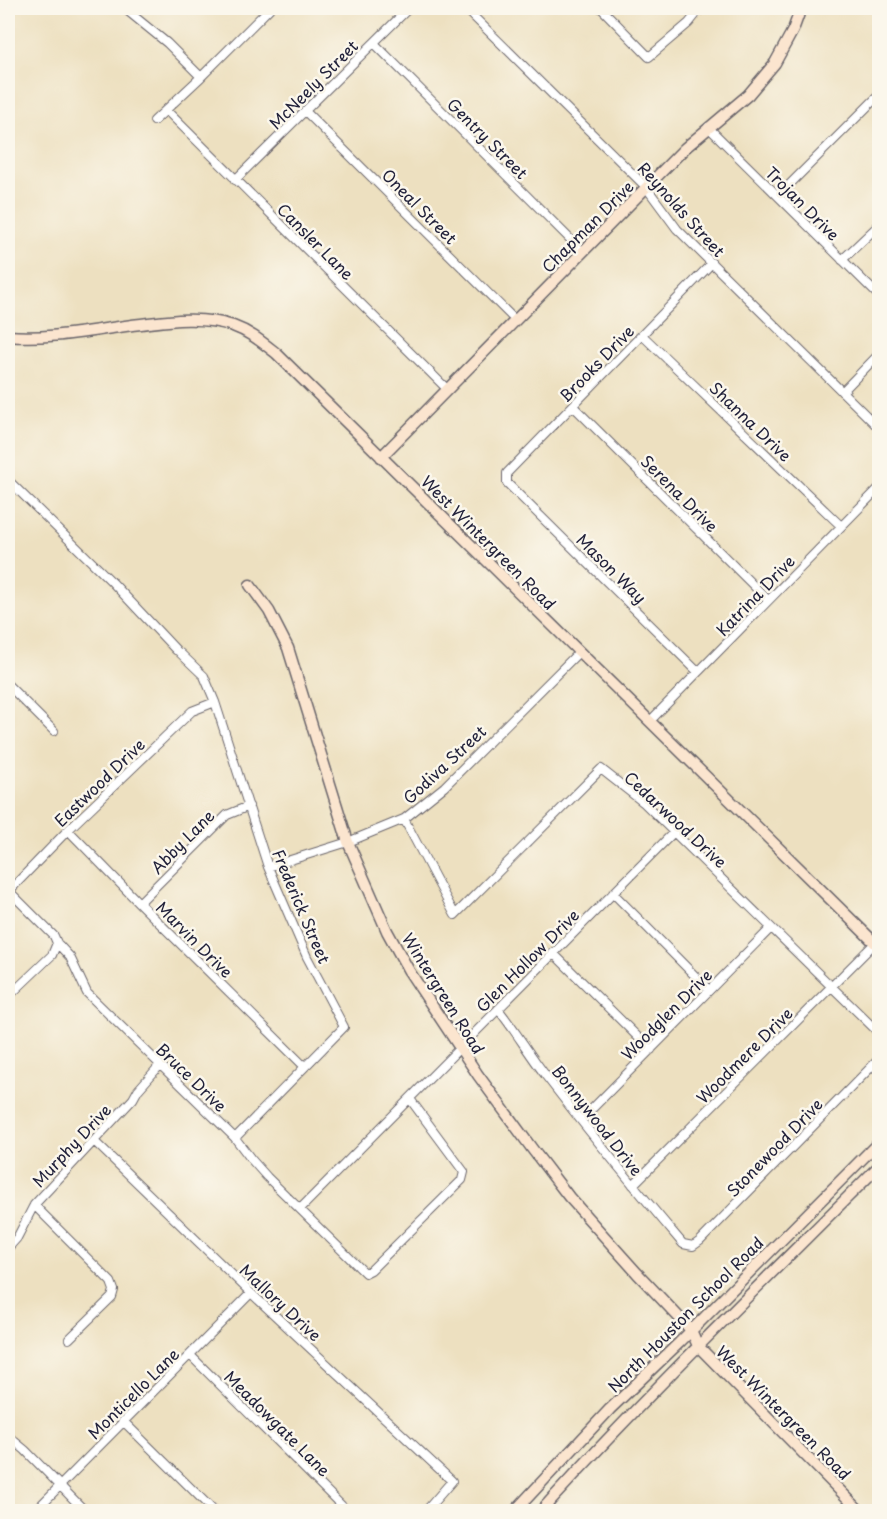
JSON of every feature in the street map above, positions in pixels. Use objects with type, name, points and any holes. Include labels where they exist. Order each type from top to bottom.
[{"type":"main road","name":"Chapman Drive","points":[[381,457],[685,148],[748,95],[775,63],[801,8]]},
{"type":"main road","name":"West Wintergreen Road","points":[[8,336],[33,338],[160,321],[185,320],[208,320],[232,326],[254,336],[276,353],[877,946]]},
{"type":"main road","name":"Wintergreen Road","points":[[250,585],[269,611],[288,648],[348,842],[387,931],[409,971],[459,1047],[569,1197],[691,1330]]},
{"type":"main road","name":"North Houston School Road","points":[[514,1512],[610,1409],[879,1141]]},
{"type":"main road","name":"North Houston School Road","points":[[540,1512],[582,1465],[879,1166]]},
{"type":"main road","name":"West Wintergreen Road","points":[[691,1330],[698,1347],[861,1512]]},
{"type":"street","points":[[124,8],[201,77]]},
{"type":"street","points":[[154,121],[167,111],[270,8]]},
{"type":"street","name":"McNeely Street","points":[[235,180],[409,8]]},
{"type":"street","name":"Reynolds Street","points":[[465,8],[646,188],[677,229],[879,429]]},
{"type":"street","points":[[601,8],[650,57],[689,23],[701,8]]},
{"type":"street","name":"Gentry Street","points":[[374,43],[583,252]]},
{"type":"street","points":[[778,196],[879,94]]},
{"type":"street","name":"Cansler Lane","points":[[167,111],[447,389]]},
{"type":"street","name":"Oneal Street","points":[[305,111],[515,320]]},
{"type":"street","name":"Trojan Drive","points":[[708,127],[879,297]]},
{"type":"street","points":[[842,260],[879,224]]},
{"type":"street","name":"Brooks Drive","points":[[507,483],[507,473],[712,263]]},
{"type":"street","name":"Shanna Drive","points":[[642,335],[841,526]]},
{"type":"street","points":[[842,392],[879,353]]},
{"type":"street","name":"Serena Drive","points":[[573,406],[768,600]]},
{"type":"street","name":"Frederick Street","points":[[8,480],[204,676],[215,702],[268,867],[307,957],[344,1027],[235,1138]]},
{"type":"street","name":"Mason Way","points":[[507,483],[698,672]]},
{"type":"street","name":"Katrina Drive","points":[[650,721],[879,487]]},
{"type":"street","name":"Godiva Street","points":[[268,867],[348,842],[404,819],[444,787],[579,651]]},
{"type":"street","points":[[8,685],[54,731]]},
{"type":"street","name":"Eastwood Drive","points":[[8,891],[192,711],[215,702]]},
{"type":"street","name":"Cedarwood Drive","points":[[404,819],[455,915],[601,768],[643,802],[879,1034]]},
{"type":"street","name":"Abby Lane","points":[[139,903],[227,815],[249,806]]},
{"type":"street","name":"Marvin Drive","points":[[68,830],[304,1066]]},
{"type":"street","name":"Glen Hollow Drive","points":[[300,1209],[673,832]]},
{"type":"street","name":"Bruce Drive","points":[[8,891],[54,936],[57,943],[70,957],[87,993],[235,1138],[261,1172],[365,1273],[371,1270],[464,1176],[464,1172],[410,1099]]},
{"type":"street","points":[[613,892],[709,990]]},
{"type":"street","name":"Woodglen Drive","points":[[581,1120],[771,928]]},
{"type":"street","points":[[8,997],[52,955],[57,943]]},
{"type":"street","name":"Woodmere Drive","points":[[633,1185],[831,986],[877,946]]},
{"type":"street","points":[[553,953],[651,1050]]},
{"type":"street","name":"Bonnywood Drive","points":[[498,1009],[522,1040],[540,1069],[682,1244]]},
{"type":"street","name":"Stonewood Drive","points":[[682,1244],[693,1246],[700,1241],[879,1059]]},
{"type":"street","name":"Murphy Drive","points":[[8,1248],[17,1238],[33,1205],[133,1099],[160,1065]]},
{"type":"street","name":"Mallory Drive","points":[[94,1141],[251,1293],[452,1481],[425,1512]]},
{"type":"street","points":[[33,1205],[111,1282],[114,1290],[112,1297],[69,1339]]},
{"type":"street","name":"Monticello Lane","points":[[34,1512],[251,1293]]},
{"type":"street","name":"Meadowgate Lane","points":[[190,1355],[348,1512]]},
{"type":"street","points":[[123,1421],[215,1512]]},
{"type":"street","points":[[8,1436],[25,1450],[86,1512]]}]
